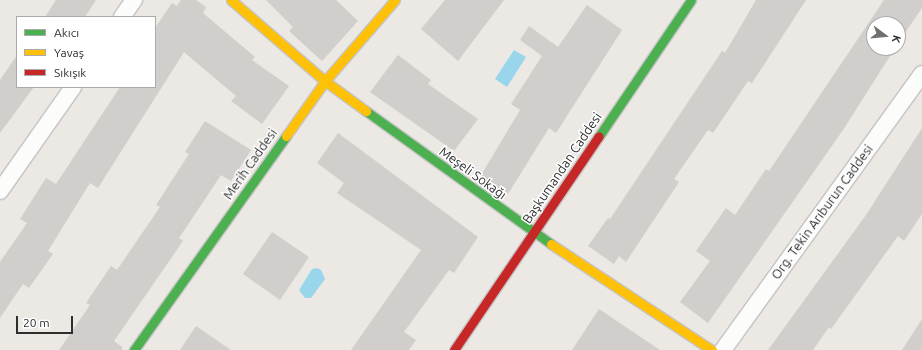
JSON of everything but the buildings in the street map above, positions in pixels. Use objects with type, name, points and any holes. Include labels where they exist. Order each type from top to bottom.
[{"type":"street","points":[[123,16],[134,0]]},
{"type":"street","name":"Meşeli Sokağı","points":[[231,0],[325,81],[533,233],[712,350]]},
{"type":"street","name":"Merih Caddesi","points":[[134,350],[325,81],[395,0]]},
{"type":"street","name":"Başkumandan Caddesi","points":[[454,350],[691,0]]},
{"type":"street","name":"Org. Tekin Arıburun Caddesi","points":[[723,350],[922,74]]},
{"type":"street","points":[[0,191],[72,88]]},
{"type":"water","points":[[514,50],[526,57],[507,87],[495,79]]},
{"type":"water","points":[[317,268],[321,270],[325,279],[311,298],[305,298],[299,290],[312,269]]},
{"type":"traffic: fast","points":[[599,136],[691,0]]},
{"type":"traffic: fast","points":[[366,111],[551,244]]},
{"type":"traffic: fast","points":[[134,350],[286,136]]},
{"type":"traffic: slow","points":[[231,0],[325,81],[366,111]]},
{"type":"traffic: slow","points":[[286,136],[325,81],[395,0]]},
{"type":"traffic: slow","points":[[551,244],[712,350]]},
{"type":"traffic: jam","points":[[454,350],[599,136]]}]
